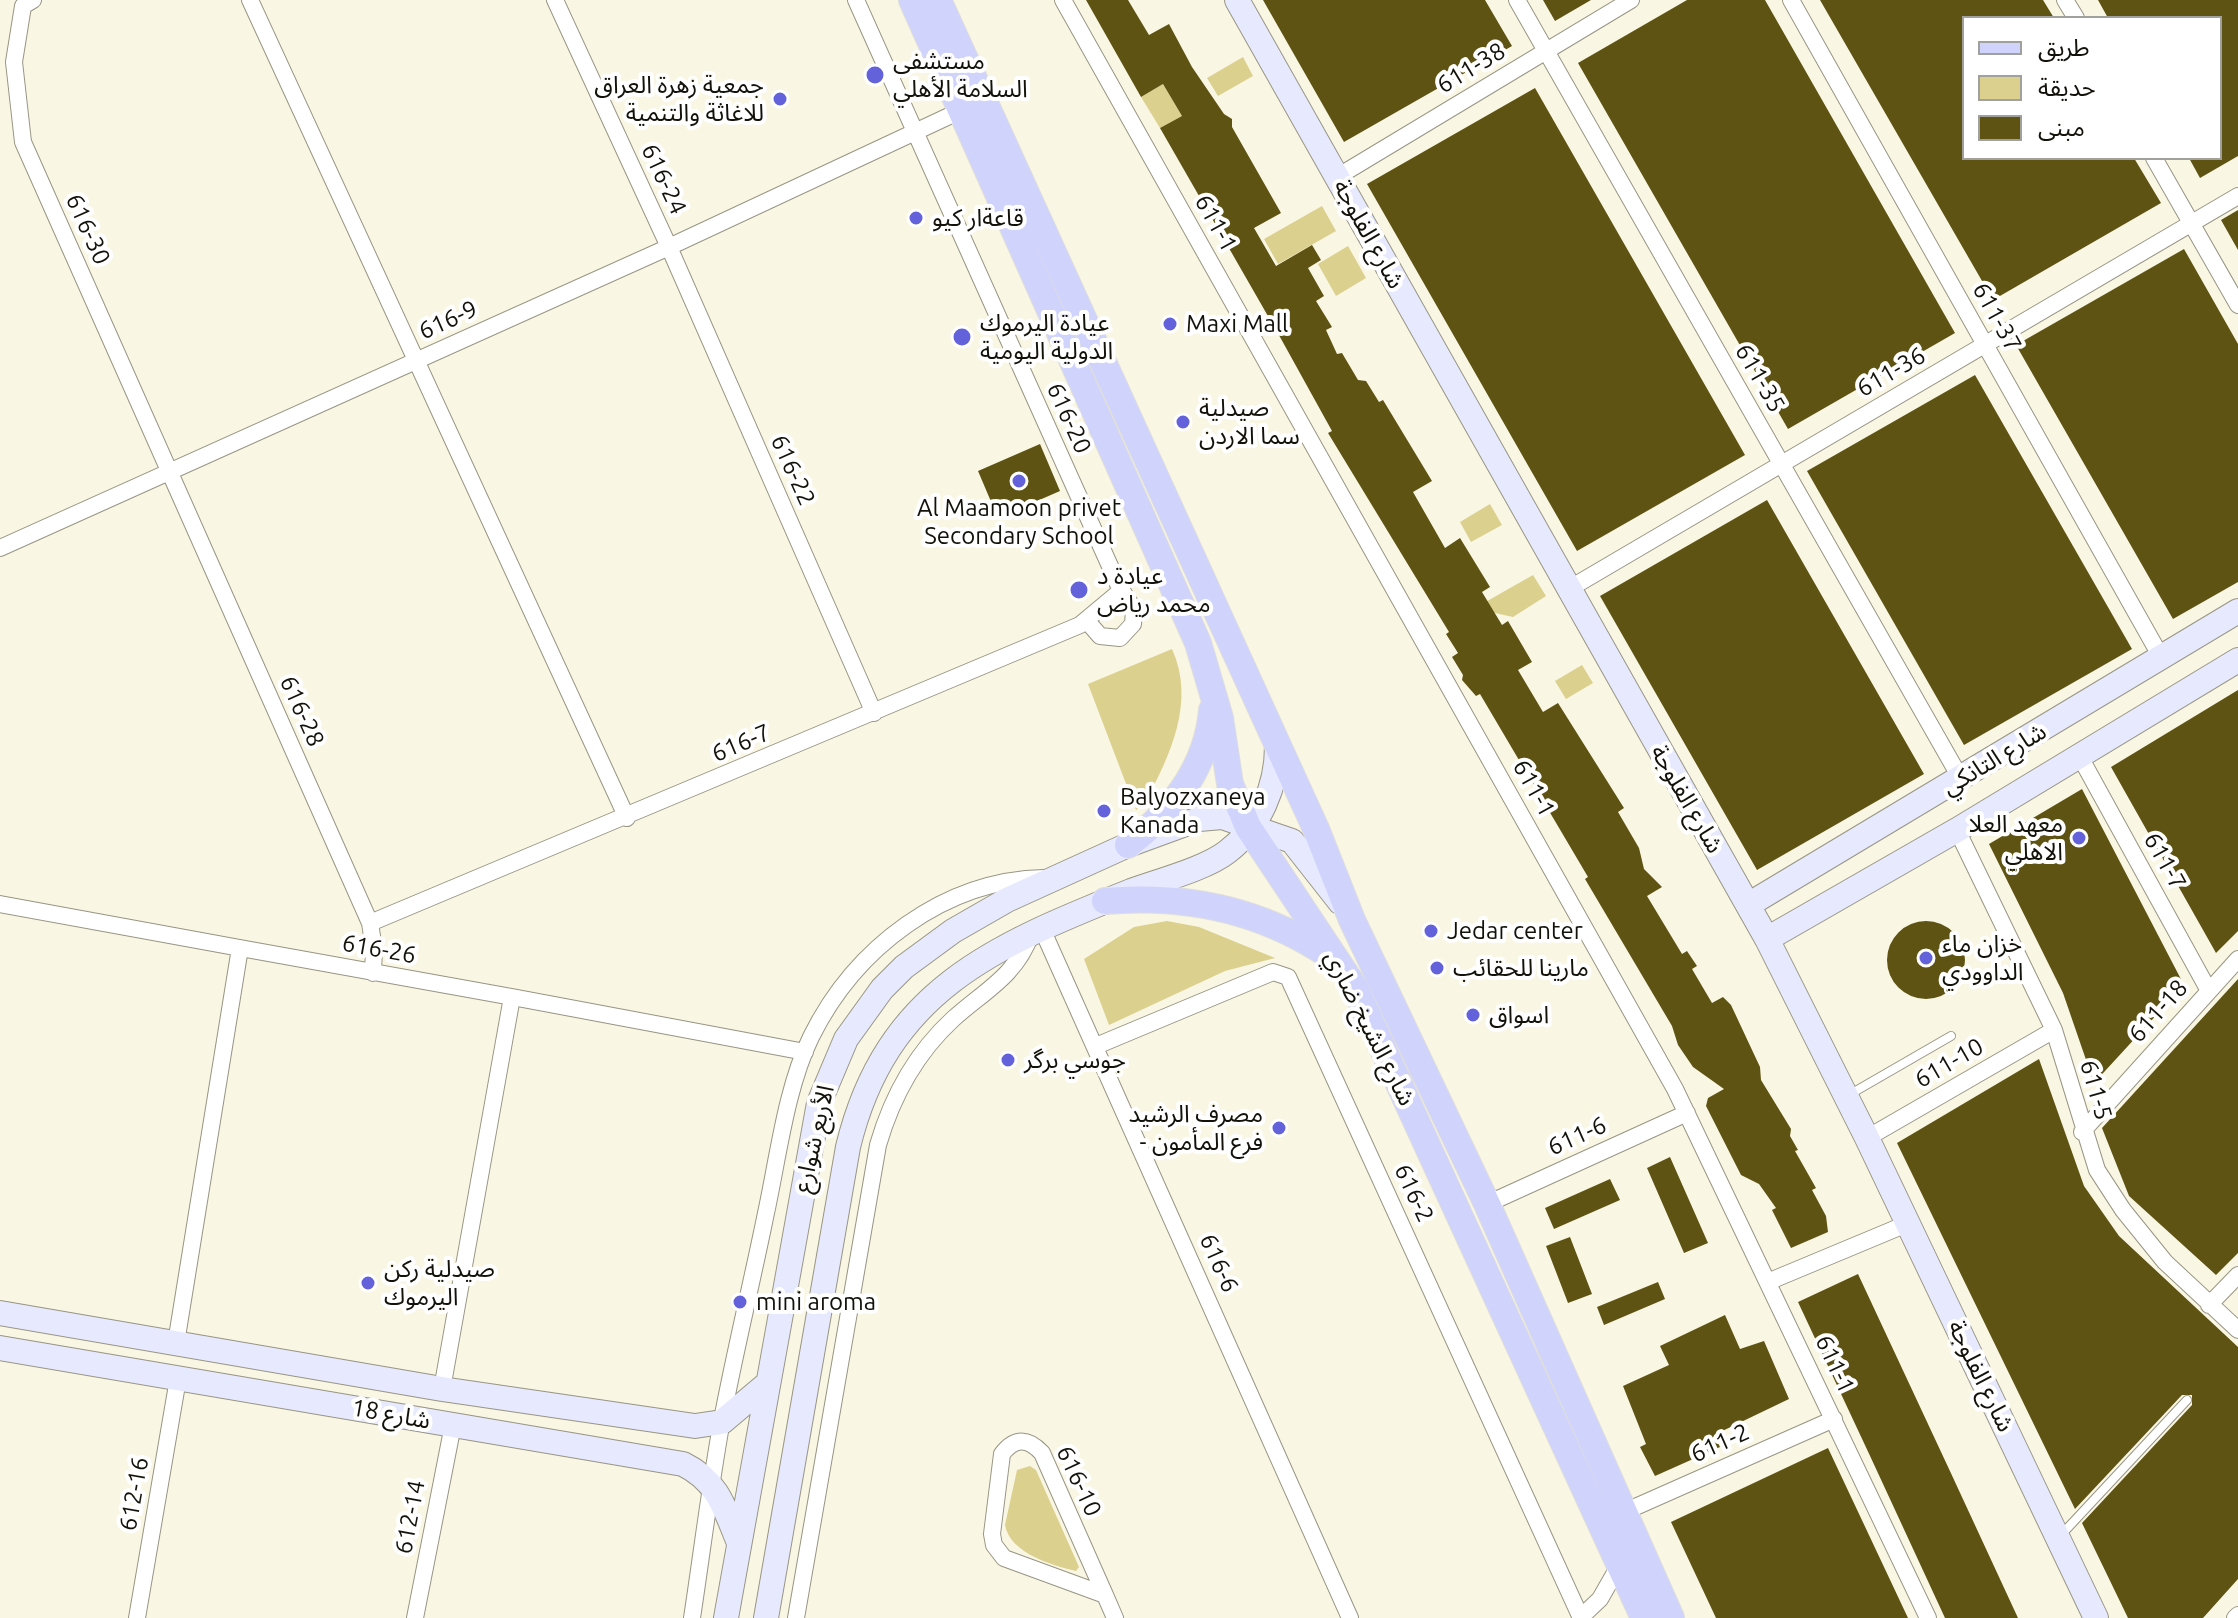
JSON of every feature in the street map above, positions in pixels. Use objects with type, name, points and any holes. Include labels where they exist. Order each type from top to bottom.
[{"type":"main road","name":"شارع الشيخ ضاري","points":[[912,0],[1198,643],[1213,691],[1230,784],[1248,827],[1341,964],[1454,1199],[1644,1618]]},
{"type":"main road","name":"شارع الشيخ ضاري","points":[[938,0],[1277,746],[1352,920],[1487,1204],[1671,1618]]},
{"type":"main road","points":[[1128,845],[1163,815],[1191,779],[1211,721],[1213,691]]},
{"type":"main road","points":[[1105,901],[1168,899],[1230,909],[1288,931],[1341,964]]},
{"type":"street","name":"616-30","points":[[33,0],[23,6],[14,62],[23,142],[170,471]]},
{"type":"street","points":[[250,0],[627,818]]},
{"type":"street","name":"616-24","points":[[555,0],[669,247]]},
{"type":"street","name":"616-20","points":[[856,0],[914,134],[1122,590],[1134,610],[1133,624],[1126,634],[1106,639],[1095,632],[1087,621]]},
{"type":"street","name":"611-1","points":[[1063,0],[1687,1113],[1770,1281],[1928,1618]]},
{"type":"street","name":"شارع الفلوجة","points":[[1237,0],[1567,590],[1767,939],[1909,1223],[2096,1618]]},
{"type":"street","name":"611-35","points":[[1517,0],[1961,779]]},
{"type":"street","name":"611-38","points":[[1337,177],[1631,0]]},
{"type":"street","name":"611-37","points":[[1791,0],[2161,657]]},
{"type":"street","name":"616-9","points":[[0,548],[669,247],[962,110]]},
{"type":"street","points":[[2155,160],[2238,305]]},
{"type":"street","name":"611-36","points":[[1567,590],[2238,196]]},
{"type":"street","name":"616-22","points":[[669,247],[874,713]]},
{"type":"street","name":"616-28","points":[[170,471],[370,923],[374,949],[373,973]]},
{"type":"street","name":"616-7","points":[[370,923],[627,818],[1087,621],[1122,590]]},
{"type":"street","name":"شارع التانكي","points":[[1748,905],[2238,611]]},
{"type":"street","name":"شارع التانكي","points":[[1767,939],[1957,830],[2238,660]]},
{"type":"street","name":"الأربع شوارع","points":[[766,1618],[848,1147],[867,1085],[900,1030],[921,1006],[972,966],[1036,931],[1220,856],[1248,827],[1274,784],[1277,746]]},
{"type":"street","name":"611-7","points":[[2079,755],[2209,991]]},
{"type":"street","name":"الأربع شوارع","points":[[726,1618],[819,1103],[846,1039],[882,989],[928,948],[1052,878],[1128,845],[1213,815],[1292,841],[1352,920]]},
{"type":"street","name":"611-5","points":[[1957,830],[2054,1030],[2082,1132],[2097,1170],[2123,1210],[2165,1262],[2238,1330]]},
{"type":"street","points":[[692,1618],[722,1422],[787,1117],[805,1052],[829,1007],[849,981],[908,923],[968,890],[1010,880],[1052,878]]},
{"type":"street","name":"616-26","points":[[0,904],[805,1052]]},
{"type":"street","points":[[796,1618],[878,1145],[886,1117],[906,1077],[931,1041],[1008,976],[1036,931]]},
{"type":"street","name":"616-6","points":[[1036,931],[1096,1046],[1350,1618]]},
{"type":"street","points":[[176,1343],[240,948]]},
{"type":"street","name":"611-18","points":[[2082,1132],[2238,959]]},
{"type":"street","name":"616-2","points":[[1096,1046],[1273,972],[1288,977],[1581,1618]]},
{"type":"street","points":[[442,1389],[512,997]]},
{"type":"street","name":"611-10","points":[[1867,1138],[2054,1030]]},
{"type":"street","name":"611-6","points":[[1487,1204],[1687,1113]]},
{"type":"street","points":[[1770,1281],[1909,1223]]},
{"type":"street","points":[[2209,1305],[2238,1275]]},
{"type":"street","name":"شارع 18","points":[[0,1313],[442,1389],[695,1426],[722,1422]]},
{"type":"street","points":[[32,1354],[40,1320]]},
{"type":"street","name":"شارع 18","points":[[0,1348],[672,1462],[694,1470],[712,1485]]},
{"type":"street","name":"612-16","points":[[137,1618],[178,1379]]},
{"type":"street","points":[[722,1422],[767,1384]]},
{"type":"street","name":"611-2","points":[[1624,1512],[1834,1419]]},
{"type":"street","name":"612-14","points":[[415,1618],[453,1425]]},
{"type":"street","name":"616-10","points":[[1105,1595],[1004,1558],[994,1545],[992,1534],[1002,1454],[1010,1444],[1021,1440],[1033,1443],[1042,1453],[1105,1595],[1115,1618]]},
{"type":"street","points":[[712,1485],[739,1543]]},
{"type":"street","points":[[1581,1618],[1600,1599],[1620,1564]]},
{"type":"street","points":[[1581,1618],[1599,1618]]},
{"type":"lane","points":[[1846,1096],[1951,1036]]},
{"type":"lane","points":[[2058,1537],[2187,1400]]},
{"type":"green space","points":[[1243,57],[1253,76],[1218,96],[1207,78]]},
{"type":"green space","points":[[1163,84],[1182,116],[1160,128],[1141,97]]},
{"type":"green space","points":[[1322,206],[1336,231],[1278,264],[1264,239]]},
{"type":"green space","points":[[1348,246],[1366,278],[1336,296],[1318,264]]},
{"type":"green space","points":[[1490,504],[1502,525],[1471,542],[1460,522]]},
{"type":"green space","points":[[1533,575],[1546,596],[1513,617],[1486,611],[1482,604]]},
{"type":"green space","points":[[1172,649],[1179,669],[1181,689],[1177,728],[1145,803],[1136,810],[1088,684]]},
{"type":"green space","points":[[1582,665],[1593,683],[1566,699],[1555,681]]},
{"type":"green space","points":[[1167,921],[1199,927],[1275,958],[1225,971],[1109,1025],[1084,959],[1134,927]]},
{"type":"green space","points":[[1030,1466],[1036,1470],[1079,1567],[1076,1571],[1033,1556],[1008,1535],[1005,1525],[1017,1470]]},
{"type":"building","points":[[1086,0],[1128,0],[1149,35],[1169,24],[1192,67],[1224,114],[1232,119],[1232,127],[1281,213],[1254,228],[1276,266],[1312,245],[1321,260],[1308,268],[1324,296],[1316,301],[1332,327],[1326,330],[1337,354],[1342,353],[1358,380],[1366,381],[1379,402],[1383,400],[1432,481],[1413,492],[1445,548],[1460,538],[1490,587],[1482,592],[1502,625],[1508,621],[1532,662],[1518,670],[1543,712],[1558,703],[1624,808],[1618,812],[1639,848],[1644,869],[1662,887],[1647,896],[1682,954],[1687,951],[1697,966],[1692,969],[1712,1003],[1723,997],[1731,1005],[1760,1067],[1761,1080],[1791,1129],[1790,1136],[1798,1150],[1795,1151],[1816,1188],[1812,1190],[1826,1216],[1828,1232],[1791,1248],[1772,1210],[1776,1208],[1759,1184],[1741,1175],[1706,1106],[1708,1098],[1724,1089],[1693,1067],[1678,1045],[1672,1026],[1585,879],[1588,877],[1480,694],[1476,696],[1462,680],[1463,675],[1452,657],[1458,653],[1446,634],[1449,632],[1328,433],[1332,431],[1160,128],[1182,116],[1163,84],[1141,97]]},
{"type":"building","points":[[1263,0],[1485,0],[1512,46],[1344,142]]},
{"type":"building","points":[[1543,0],[1591,0],[1555,21]]},
{"type":"building","points":[[1687,0],[1765,0],[1955,333],[1788,429],[1578,63]]},
{"type":"building","points":[[1820,0],[2043,0],[2053,16],[1962,16],[1962,160],[2135,160],[2161,203],[1993,300]]},
{"type":"building","points":[[2098,0],[2238,0],[2238,156],[2200,178],[2190,160],[2222,160],[2222,16],[2107,16]]},
{"type":"building","points":[[1535,88],[1745,455],[1577,551],[1367,184]]},
{"type":"building","points":[[2238,210],[2238,250],[2221,220]]},
{"type":"building","points":[[2184,249],[2238,344],[2238,582],[2173,619],[2016,345]]},
{"type":"building","points":[[1975,375],[2132,649],[1964,745],[1807,471]]},
{"type":"building","name":"Al Maamoon privet Secondary School","points":[[1040,444],[1060,491],[998,518],[978,471]]},
{"type":"building","points":[[1767,500],[1924,774],[1757,870],[1600,596]]},
{"type":"building","points":[[2238,690],[2238,931],[2216,953],[2111,767]]},
{"type":"building","points":[[2082,789],[2184,985],[2094,1083],[2063,993],[1989,844]]},
{"type":"building","name":"خزان ماء الداوودي","points":[[1926,921],[1941,924],[1954,932],[1962,945],[1965,960],[1962,975],[1954,988],[1941,996],[1926,999],[1911,996],[1898,988],[1890,975],[1887,960],[1890,945],[1898,932],[1911,924]]},
{"type":"building","points":[[2238,979],[2238,1253],[2216,1275],[2129,1196],[2102,1128]]},
{"type":"building","points":[[2039,1059],[2084,1186],[2119,1236],[2238,1347],[2238,1579],[2203,1618],[2128,1618],[2082,1523],[2192,1405],[2192,1395],[2182,1395],[2075,1509],[1897,1143]]},
{"type":"building","points":[[1670,1157],[1708,1243],[1684,1253],[1647,1168]]},
{"type":"building","points":[[1610,1179],[1620,1200],[1554,1229],[1545,1208]]},
{"type":"building","points":[[1570,1237],[1592,1294],[1568,1303],[1546,1246]]},
{"type":"building","points":[[1858,1274],[2018,1618],[1945,1618],[1798,1302]]},
{"type":"building","points":[[1658,1282],[1665,1299],[1604,1325],[1597,1307]]},
{"type":"building","points":[[1725,1315],[1740,1349],[1764,1341],[1789,1399],[1714,1435],[1720,1447],[1655,1476],[1640,1447],[1646,1444],[1623,1386],[1669,1365],[1660,1346]]},
{"type":"building","points":[[1828,1448],[1908,1618],[1716,1618],[1671,1522]]},
{"type":"place","name":"مستشفى السلامة الأهلي","points":[[875,75]]},
{"type":"place","name":"جمعية زهرة العراق للاغاثة والتنمية","points":[[780,99]]},
{"type":"place","name":"قاعةار كيو","points":[[916,218]]},
{"type":"place","name":"Maxi Mall","points":[[1170,324]]},
{"type":"place","name":"عيادة اليرموك الدولية اليومية","points":[[962,337]]},
{"type":"place","name":"صيدلية سما الاردن","points":[[1183,422]]},
{"type":"place","name":"Al Maamoon privet Secondary School","points":[[1019,481]]},
{"type":"place","name":"عيادة د محمد رياض","points":[[1079,590]]},
{"type":"place","name":"Balyozxaneya Kanada","points":[[1104,811]]},
{"type":"place","name":"معهد العلا الاهلي","points":[[2079,838]]},
{"type":"place","name":"Jedar center","points":[[1431,931]]},
{"type":"place","name":"خزان ماء الداوودي","points":[[1926,958]]},
{"type":"place","name":"مارينا للحقائب","points":[[1437,968]]},
{"type":"place","name":"اسواق","points":[[1473,1015]]},
{"type":"place","name":"جوسي برگر","points":[[1008,1060]]},
{"type":"place","name":"مصرف الرشيد - فرع المأمون","points":[[1279,1128]]},
{"type":"place","name":"صيدلية ركن اليرموك","points":[[368,1283]]},
{"type":"place","name":"mini aroma","points":[[740,1302]]}]
